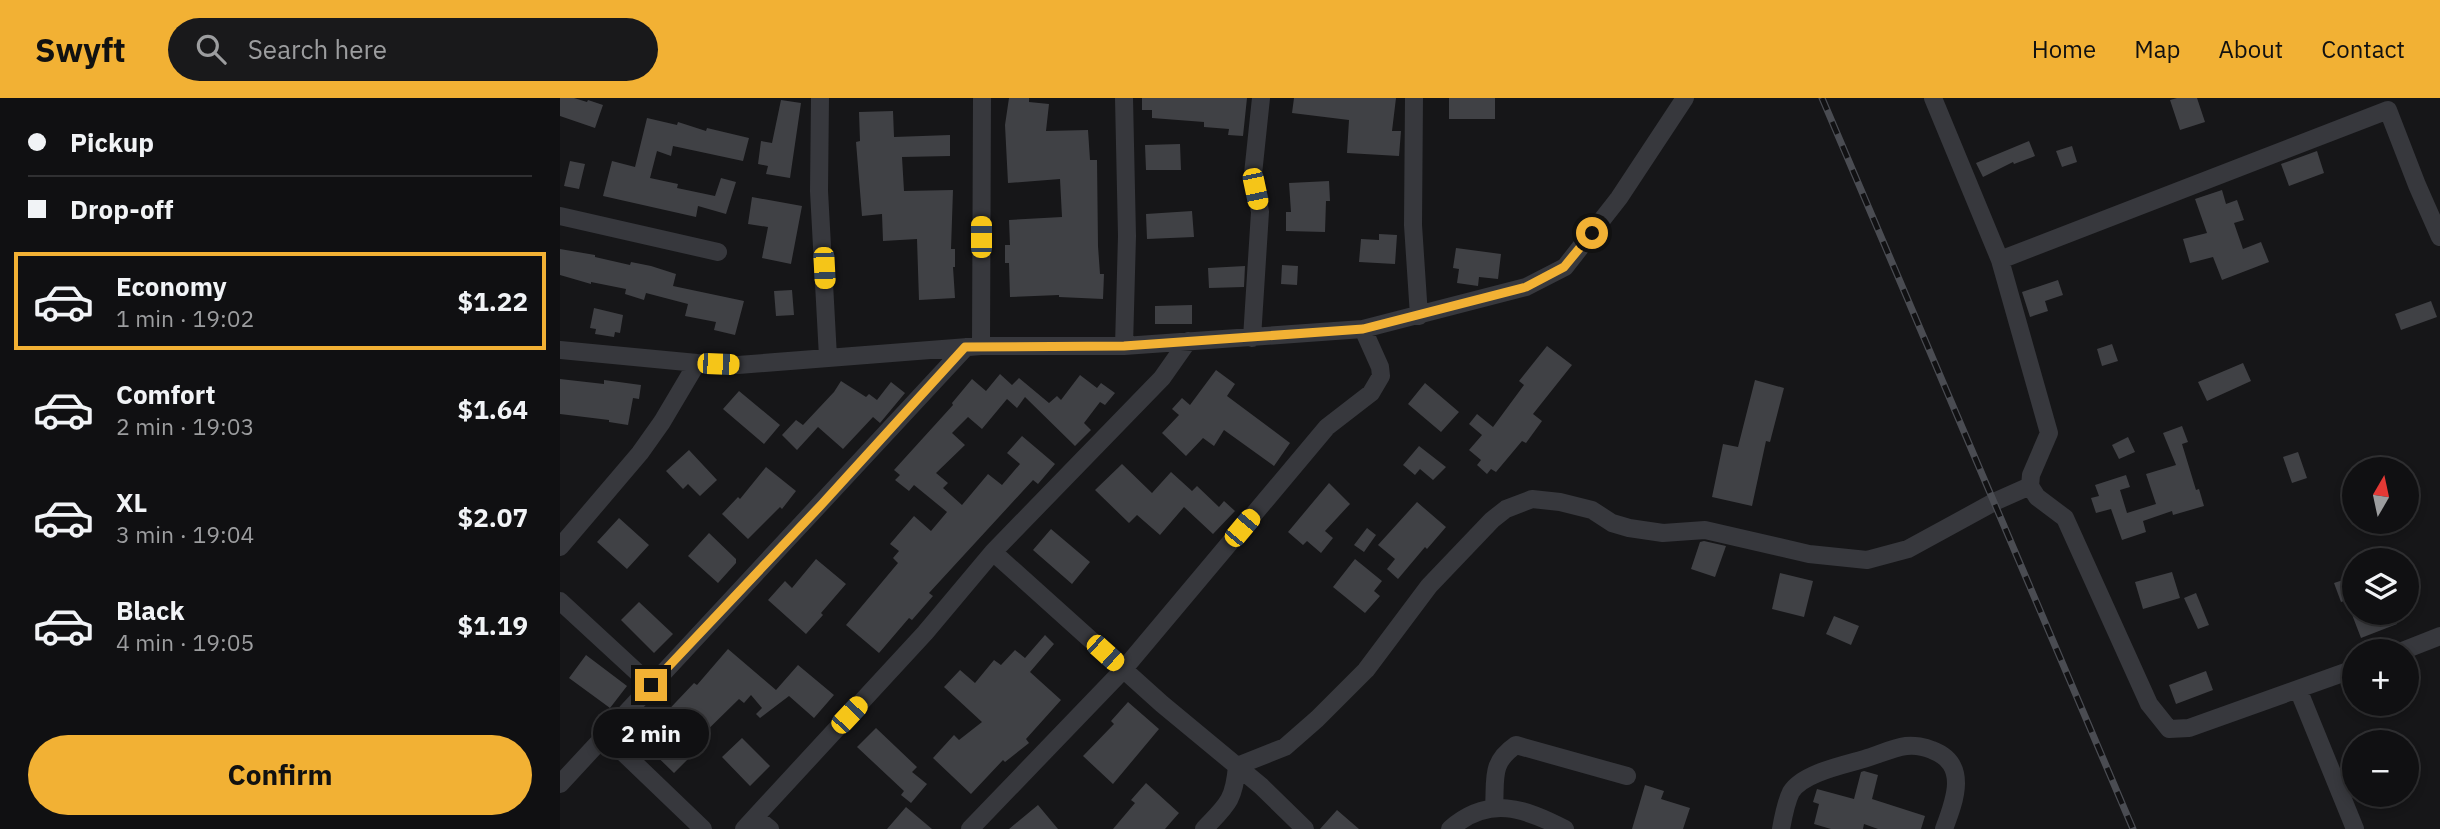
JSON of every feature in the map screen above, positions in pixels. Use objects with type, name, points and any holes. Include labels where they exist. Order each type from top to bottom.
[{"type":"street","points":[[820,98],[819,191],[828,357]]},
{"type":"street","points":[[560,784],[973,346],[982,98]]},
{"type":"street","points":[[1124,98],[1127,236],[1124,346]]},
{"type":"street","points":[[1252,338],[1260,212],[1253,174],[1261,98]]},
{"type":"street","points":[[1414,98],[1413,225],[1419,316]]},
{"type":"street","points":[[560,350],[697,363],[774,363],[973,346],[1124,346],[1363,329],[1526,287],[1564,267],[1619,198],[1685,98]]},
{"type":"street","points":[[1933,98],[2000,260],[2049,433],[2031,475],[2030,486],[2037,497],[2065,518],[2149,704],[2169,729],[2189,728],[2342,673]]},
{"type":"street","points":[[2000,260],[2387,104],[2417,185],[2440,237]]},
{"type":"street","points":[[560,216],[718,252]]},
{"type":"street","points":[[970,829],[1124,670],[1327,427],[1371,393],[1378,383],[1380,367],[1363,329]]},
{"type":"street","points":[[770,829],[749,823],[925,633],[993,552],[1162,378],[1188,341]]},
{"type":"street","points":[[560,547],[640,453],[697,363]]},
{"type":"street","points":[[1237,766],[1285,747],[1317,719],[1366,670],[1429,586],[1492,520],[1506,509],[1532,499],[1560,502],[1591,510],[1612,523],[1629,528],[1663,533],[1705,530],[1809,554],[1867,560],[1908,549],[1994,502],[2030,486]]},
{"type":"street","points":[[993,552],[1306,829]]},
{"type":"street","points":[[560,601],[651,685]]},
{"type":"street","points":[[2419,646],[2439,640]]},
{"type":"street","points":[[2298,689],[2355,829]]},
{"type":"street","points":[[605,735],[703,829]]},
{"type":"street","points":[[1494,808],[1497,763],[1503,754],[1516,745],[1627,776]]},
{"type":"street","points":[[1781,829],[1791,792],[1809,778],[1828,768],[1907,746],[1939,752],[1953,764],[1956,773],[1955,793],[1944,829]]},
{"type":"street","points":[[1204,829],[1230,802],[1237,766]]},
{"type":"street","points":[[1230,802],[1269,794]]},
{"type":"street","points":[[1450,829],[1464,817],[1487,807],[1516,810],[1541,817],[1565,829]]},
{"type":"building","points":[[560,98],[588,100],[603,105],[595,128],[560,116]]},
{"type":"building","points":[[1009,98],[1029,98],[1029,102],[1049,104],[1046,131],[1088,130],[1090,160],[1097,160],[1098,246],[1100,274],[1104,274],[1103,299],[1059,295],[1010,297],[1009,263],[1005,263],[1005,245],[1010,245],[1009,220],[1062,217],[1060,179],[1008,183],[1005,125]]},
{"type":"building","points":[[1142,98],[1247,98],[1243,136],[1228,135],[1229,129],[1204,127],[1204,122],[1152,118],[1152,110],[1142,110]]},
{"type":"building","points":[[1294,98],[1396,98],[1392,131],[1401,131],[1399,156],[1347,153],[1349,120],[1292,113]]},
{"type":"building","points":[[1449,98],[1495,98],[1495,119],[1449,119]]},
{"type":"building","points":[[2197,98],[2205,122],[2180,130],[2170,100]]},
{"type":"building","points":[[781,100],[801,103],[790,178],[766,174],[768,166],[758,164],[761,141],[772,143]]},
{"type":"building","points":[[893,111],[894,137],[950,135],[950,156],[902,157],[904,191],[953,190],[951,249],[955,249],[955,298],[919,300],[917,239],[883,241],[882,214],[862,216],[856,142],[860,141],[859,112]]},
{"type":"building","points":[[647,118],[749,138],[743,161],[673,146],[671,156],[657,151],[650,178],[678,184],[677,188],[715,196],[721,178],[736,182],[726,214],[698,206],[696,217],[603,196],[612,161],[635,167]]},
{"type":"building","points":[[2029,141],[2035,156],[2014,164],[2013,162],[1983,177],[1976,163]]},
{"type":"building","points":[[1180,144],[1181,170],[1146,170],[1145,145]]},
{"type":"building","points":[[2072,146],[2077,162],[2062,167],[2056,151]]},
{"type":"building","points":[[2317,151],[2324,173],[2289,186],[2281,164]]},
{"type":"building","points":[[570,161],[585,164],[579,189],[564,186]]},
{"type":"building","points":[[1329,181],[1330,201],[1326,201],[1325,232],[1286,231],[1286,212],[1291,212],[1289,183]]},
{"type":"building","points":[[2222,190],[2226,204],[2237,200],[2244,220],[2234,223],[2243,249],[2261,242],[2269,262],[2222,280],[2213,257],[2190,263],[2183,239],[2207,233],[2195,199]]},
{"type":"building","points":[[752,197],[802,206],[791,264],[762,258],[768,227],[748,224]]},
{"type":"building","points":[[1192,211],[1194,237],[1147,239],[1146,214]]},
{"type":"building","points":[[1379,234],[1397,235],[1395,264],[1359,262],[1361,239],[1379,240]]},
{"type":"building","points":[[1456,248],[1501,254],[1498,279],[1479,277],[1478,286],[1457,283],[1459,269],[1453,268]]},
{"type":"building","points":[[560,249],[630,265],[631,262],[651,266],[676,274],[673,286],[744,301],[735,335],[714,330],[716,322],[685,316],[688,304],[646,293],[644,300],[625,294],[626,289],[591,284],[560,275]]},
{"type":"building","points":[[1282,265],[1298,266],[1297,285],[1281,284]]},
{"type":"building","points":[[1245,266],[1244,287],[1209,288],[1208,268]]},
{"type":"building","points":[[2058,280],[2063,295],[2045,301],[2048,311],[2030,317],[2022,292]]},
{"type":"building","points":[[792,290],[794,315],[776,316],[774,291]]},
{"type":"building","points":[[2431,301],[2437,317],[2401,330],[2395,314]]},
{"type":"building","points":[[1192,305],[1192,324],[1155,324],[1155,306]]},
{"type":"building","points":[[594,308],[623,315],[620,333],[615,332],[614,337],[595,334],[596,329],[590,328]]},
{"type":"building","points":[[2112,344],[2118,361],[2102,366],[2097,349]]},
{"type":"building","points":[[1547,346],[1572,365],[1533,414],[1542,421],[1526,443],[1522,441],[1496,472],[1491,469],[1487,474],[1477,465],[1481,460],[1469,450],[1482,435],[1469,424],[1477,414],[1493,427],[1524,385],[1519,381]]},
{"type":"building","points":[[2243,363],[2251,381],[2207,401],[2198,382]]},
{"type":"building","points":[[1216,370],[1235,384],[1227,396],[1290,443],[1274,466],[1224,430],[1214,446],[1203,438],[1186,456],[1162,433],[1179,415],[1172,409],[1182,398],[1190,405]]},
{"type":"building","points":[[1000,374],[1012,385],[1019,378],[1049,403],[1057,396],[1061,400],[1080,375],[1097,388],[1101,383],[1115,393],[1105,405],[1100,402],[1084,423],[1091,430],[1075,446],[1025,397],[1017,408],[1007,399],[982,429],[968,417],[952,433],[965,445],[936,473],[948,483],[943,488],[962,505],[988,474],[1002,485],[1020,464],[1007,453],[1022,436],[1055,464],[1038,484],[1033,480],[929,593],[933,596],[912,620],[909,618],[879,653],[846,625],[898,563],[893,558],[899,551],[890,544],[914,516],[931,531],[947,512],[914,485],[909,491],[895,480],[900,475],[894,470],[953,405],[972,379],[986,391]]},
{"type":"building","points":[[560,379],[604,384],[604,380],[641,385],[639,399],[633,398],[628,425],[560,414]]},
{"type":"building","points":[[1755,380],[1784,388],[1770,442],[1766,441],[1752,506],[1712,497],[1723,444],[1738,447]]},
{"type":"building","points":[[841,381],[866,397],[869,394],[877,400],[891,382],[905,393],[880,423],[873,417],[843,449],[818,427],[797,450],[782,435],[796,420],[803,425]]},
{"type":"building","points":[[1425,383],[1459,412],[1441,432],[1408,404]]},
{"type":"building","points":[[739,391],[780,425],[764,444],[723,409]]},
{"type":"building","points":[[2182,426],[2188,442],[2182,444],[2196,490],[2199,489],[2204,506],[2173,515],[2172,511],[2143,521],[2146,532],[2122,540],[2111,509],[2096,513],[2091,498],[2099,496],[2095,485],[2126,475],[2130,487],[2120,490],[2127,513],[2156,504],[2146,474],[2176,465],[2163,433]]},
{"type":"building","points":[[2128,437],[2135,452],[2119,459],[2112,445]]},
{"type":"building","points":[[1419,446],[1446,467],[1433,480],[1420,469],[1415,475],[1403,465]]},
{"type":"building","points":[[689,450],[717,480],[700,496],[688,484],[683,489],[666,471]]},
{"type":"building","points":[[2298,452],[2307,478],[2292,483],[2283,457]]},
{"type":"building","points":[[1122,464],[1152,493],[1171,472],[1192,491],[1197,486],[1219,507],[1224,501],[1235,511],[1213,534],[1184,507],[1160,535],[1137,515],[1129,523],[1095,490]]},
{"type":"building","points":[[766,467],[796,491],[782,509],[780,507],[748,539],[722,514],[738,497],[740,499]]},
{"type":"building","points":[[1329,483],[1350,504],[1325,531],[1333,538],[1321,553],[1307,541],[1303,545],[1288,532]]},
{"type":"building","points":[[1417,502],[1446,527],[1398,579],[1387,569],[1395,559],[1378,545]]},
{"type":"building","points":[[619,518],[649,545],[627,569],[597,542]]},
{"type":"building","points":[[1367,528],[1376,535],[1364,552],[1354,545]]},
{"type":"building","points":[[1051,529],[1090,562],[1072,584],[1033,550]]},
{"type":"building","points":[[709,533],[736,559],[736,563],[718,583],[688,556]]},
{"type":"building","points":[[1700,542],[1726,546],[1715,577],[1691,569]]},
{"type":"building","points":[[816,559],[846,584],[806,634],[768,600],[785,581],[792,588]]},
{"type":"building","points":[[1355,559],[1382,581],[1374,591],[1380,596],[1365,613],[1333,587]]},
{"type":"building","points":[[2172,572],[2180,598],[2143,609],[2135,582]]},
{"type":"building","points":[[1780,573],[1813,581],[1804,617],[1772,609]]},
{"type":"building","points":[[2342,580],[2342,602],[2341,602],[2334,583]]},
{"type":"building","points":[[2196,593],[2209,625],[2198,629],[2184,598]]},
{"type":"building","points":[[639,602],[673,634],[654,653],[621,620]]},
{"type":"building","points":[[1834,616],[1859,626],[1851,645],[1826,634]]},
{"type":"building","points":[[2356,625],[2394,625],[2361,638]]},
{"type":"building","points":[[1045,635],[1054,644],[1030,672],[1061,700],[1026,739],[1029,743],[1005,762],[1003,760],[971,794],[933,758],[954,735],[959,740],[982,722],[944,687],[960,670],[975,683],[994,660],[1001,665],[1015,650],[1025,658]]},
{"type":"building","points":[[728,649],[776,690],[798,665],[834,695],[814,718],[789,696],[760,718],[756,714],[762,708],[751,695],[744,703],[739,699],[690,747],[695,752],[674,773],[640,740],[694,683],[697,685]]},
{"type":"building","points":[[586,655],[627,686],[610,708],[569,678]]},
{"type":"building","points":[[2206,671],[2213,690],[2176,704],[2169,685]]},
{"type":"building","points":[[1128,702],[1159,729],[1113,784],[1083,756],[1114,724],[1111,721]]},
{"type":"building","points":[[876,728],[917,767],[912,772],[927,784],[911,803],[901,795],[904,791],[857,747]]},
{"type":"building","points":[[742,738],[770,766],[750,786],[722,757]]},
{"type":"building","points":[[1861,772],[1878,775],[1872,799],[1925,816],[1921,829],[1878,829],[1864,824],[1863,829],[1831,829],[1814,824],[1819,804],[1813,802],[1817,789],[1854,799]]},
{"type":"building","points":[[1146,783],[1179,813],[1165,829],[1113,829],[1135,803],[1131,800]]},
{"type":"building","points":[[1645,785],[1664,791],[1661,799],[1690,808],[1683,829],[1632,829]]},
{"type":"building","points":[[1038,805],[1058,829],[1009,829]]},
{"type":"building","points":[[906,807],[932,829],[887,829]]},
{"type":"building","points":[[1337,810],[1359,829],[1320,829]]},
{"type":"railway","points":[[1822,98],[2133,829]]},
{"type":"route","points":[[651,685],[965,347],[1124,346],[1363,329],[1526,287],[1564,267],[1592,233]]}]
